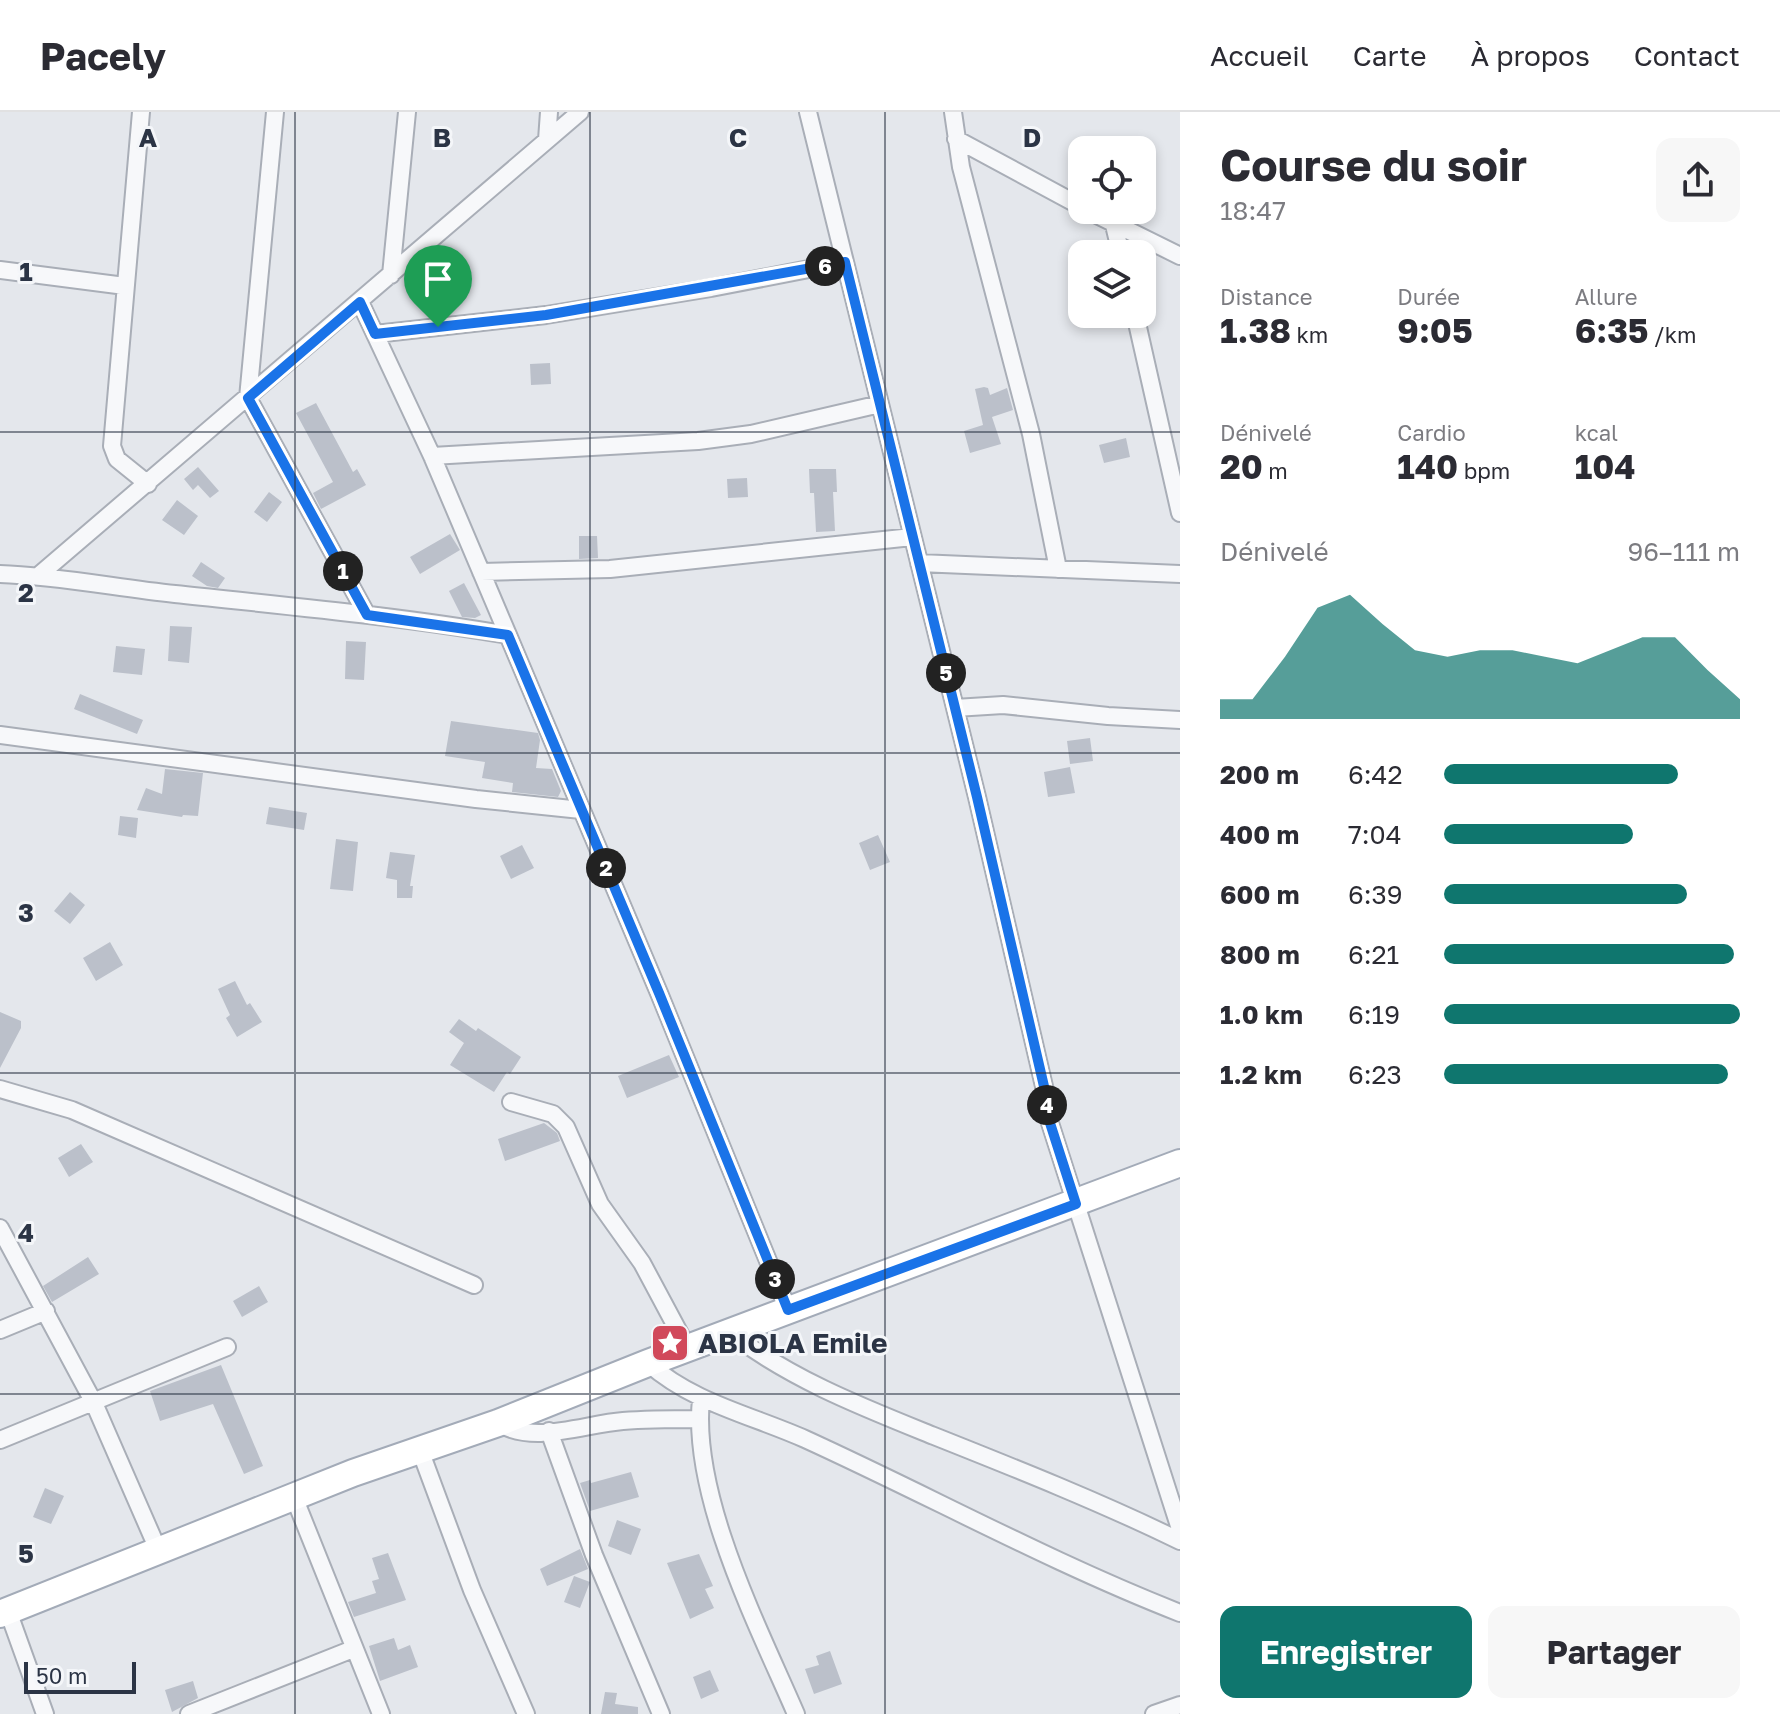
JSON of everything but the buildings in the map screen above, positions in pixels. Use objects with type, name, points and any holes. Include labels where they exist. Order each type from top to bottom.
[{"type":"main road","points":[[4,1613],[294,1497],[498,1423],[729,1332],[1180,1163]]},
{"type":"street","points":[[141,112],[112,446],[117,459],[148,484]]},
{"type":"street","points":[[275,112],[248,398],[367,615]]},
{"type":"street","points":[[391,275],[407,112]]},
{"type":"street","points":[[547,140],[549,112]]},
{"type":"street","points":[[38,576],[580,112]]},
{"type":"street","points":[[808,112],[955,708],[1050,1123],[1180,1529]]},
{"type":"street","points":[[953,112],[961,167],[1031,434],[1058,569]]},
{"type":"street","points":[[956,139],[1068,200]]},
{"type":"street","points":[[1114,225],[1118,240]]},
{"type":"street","points":[[1114,225],[1180,256]]},
{"type":"street","points":[[375,334],[546,315],[845,262]]},
{"type":"street","points":[[0,270],[125,286]]},
{"type":"street","points":[[360,302],[432,456],[665,1007],[788,1310]]},
{"type":"street","points":[[1138,328],[1180,513]]},
{"type":"street","points":[[432,456],[698,441],[751,434],[880,404]]},
{"type":"street","points":[[481,572],[610,569],[912,537]]},
{"type":"street","points":[[919,563],[1180,574]]},
{"type":"street","points":[[0,574],[367,615],[508,635]]},
{"type":"street","points":[[955,708],[1003,705],[1180,720]]},
{"type":"street","points":[[0,735],[476,799],[581,810]]},
{"type":"street","points":[[0,1089],[72,1110],[474,1285]]},
{"type":"street","points":[[511,1102],[544,1110],[560,1118],[600,1204],[642,1263],[688,1349]]},
{"type":"street","points":[[0,1228],[94,1403],[159,1552]]},
{"type":"street","points":[[0,1330],[46,1311]]},
{"type":"street","points":[[729,1332],[764,1359],[838,1397],[1017,1469],[1180,1541]]},
{"type":"street","points":[[0,1440],[227,1347]]},
{"type":"street","points":[[648,1363],[666,1379],[701,1399],[805,1439],[1019,1542],[1180,1613]]},
{"type":"street","points":[[701,1399],[699,1419],[716,1512],[732,1563],[796,1714]]},
{"type":"street","points":[[498,1423],[519,1432],[621,1421],[699,1419]]},
{"type":"street","points":[[549,1431],[580,1519],[661,1714]]},
{"type":"street","points":[[420,1450],[472,1590],[526,1714]]},
{"type":"street","points":[[294,1497],[381,1714]]},
{"type":"street","points":[[4,1613],[47,1714]]},
{"type":"street","points":[[189,1714],[353,1649]]},
{"type":"street","points":[[1154,1714],[1180,1705]]},
{"type":"place","name":"ABIOLA Emile","points":[[670,1343]]},
{"type":"route","points":[[845,262],[977,797],[1050,1123],[1076,1204],[788,1310],[508,635],[367,615],[248,398],[360,302],[375,334],[438,327],[546,315],[845,262]]}]
